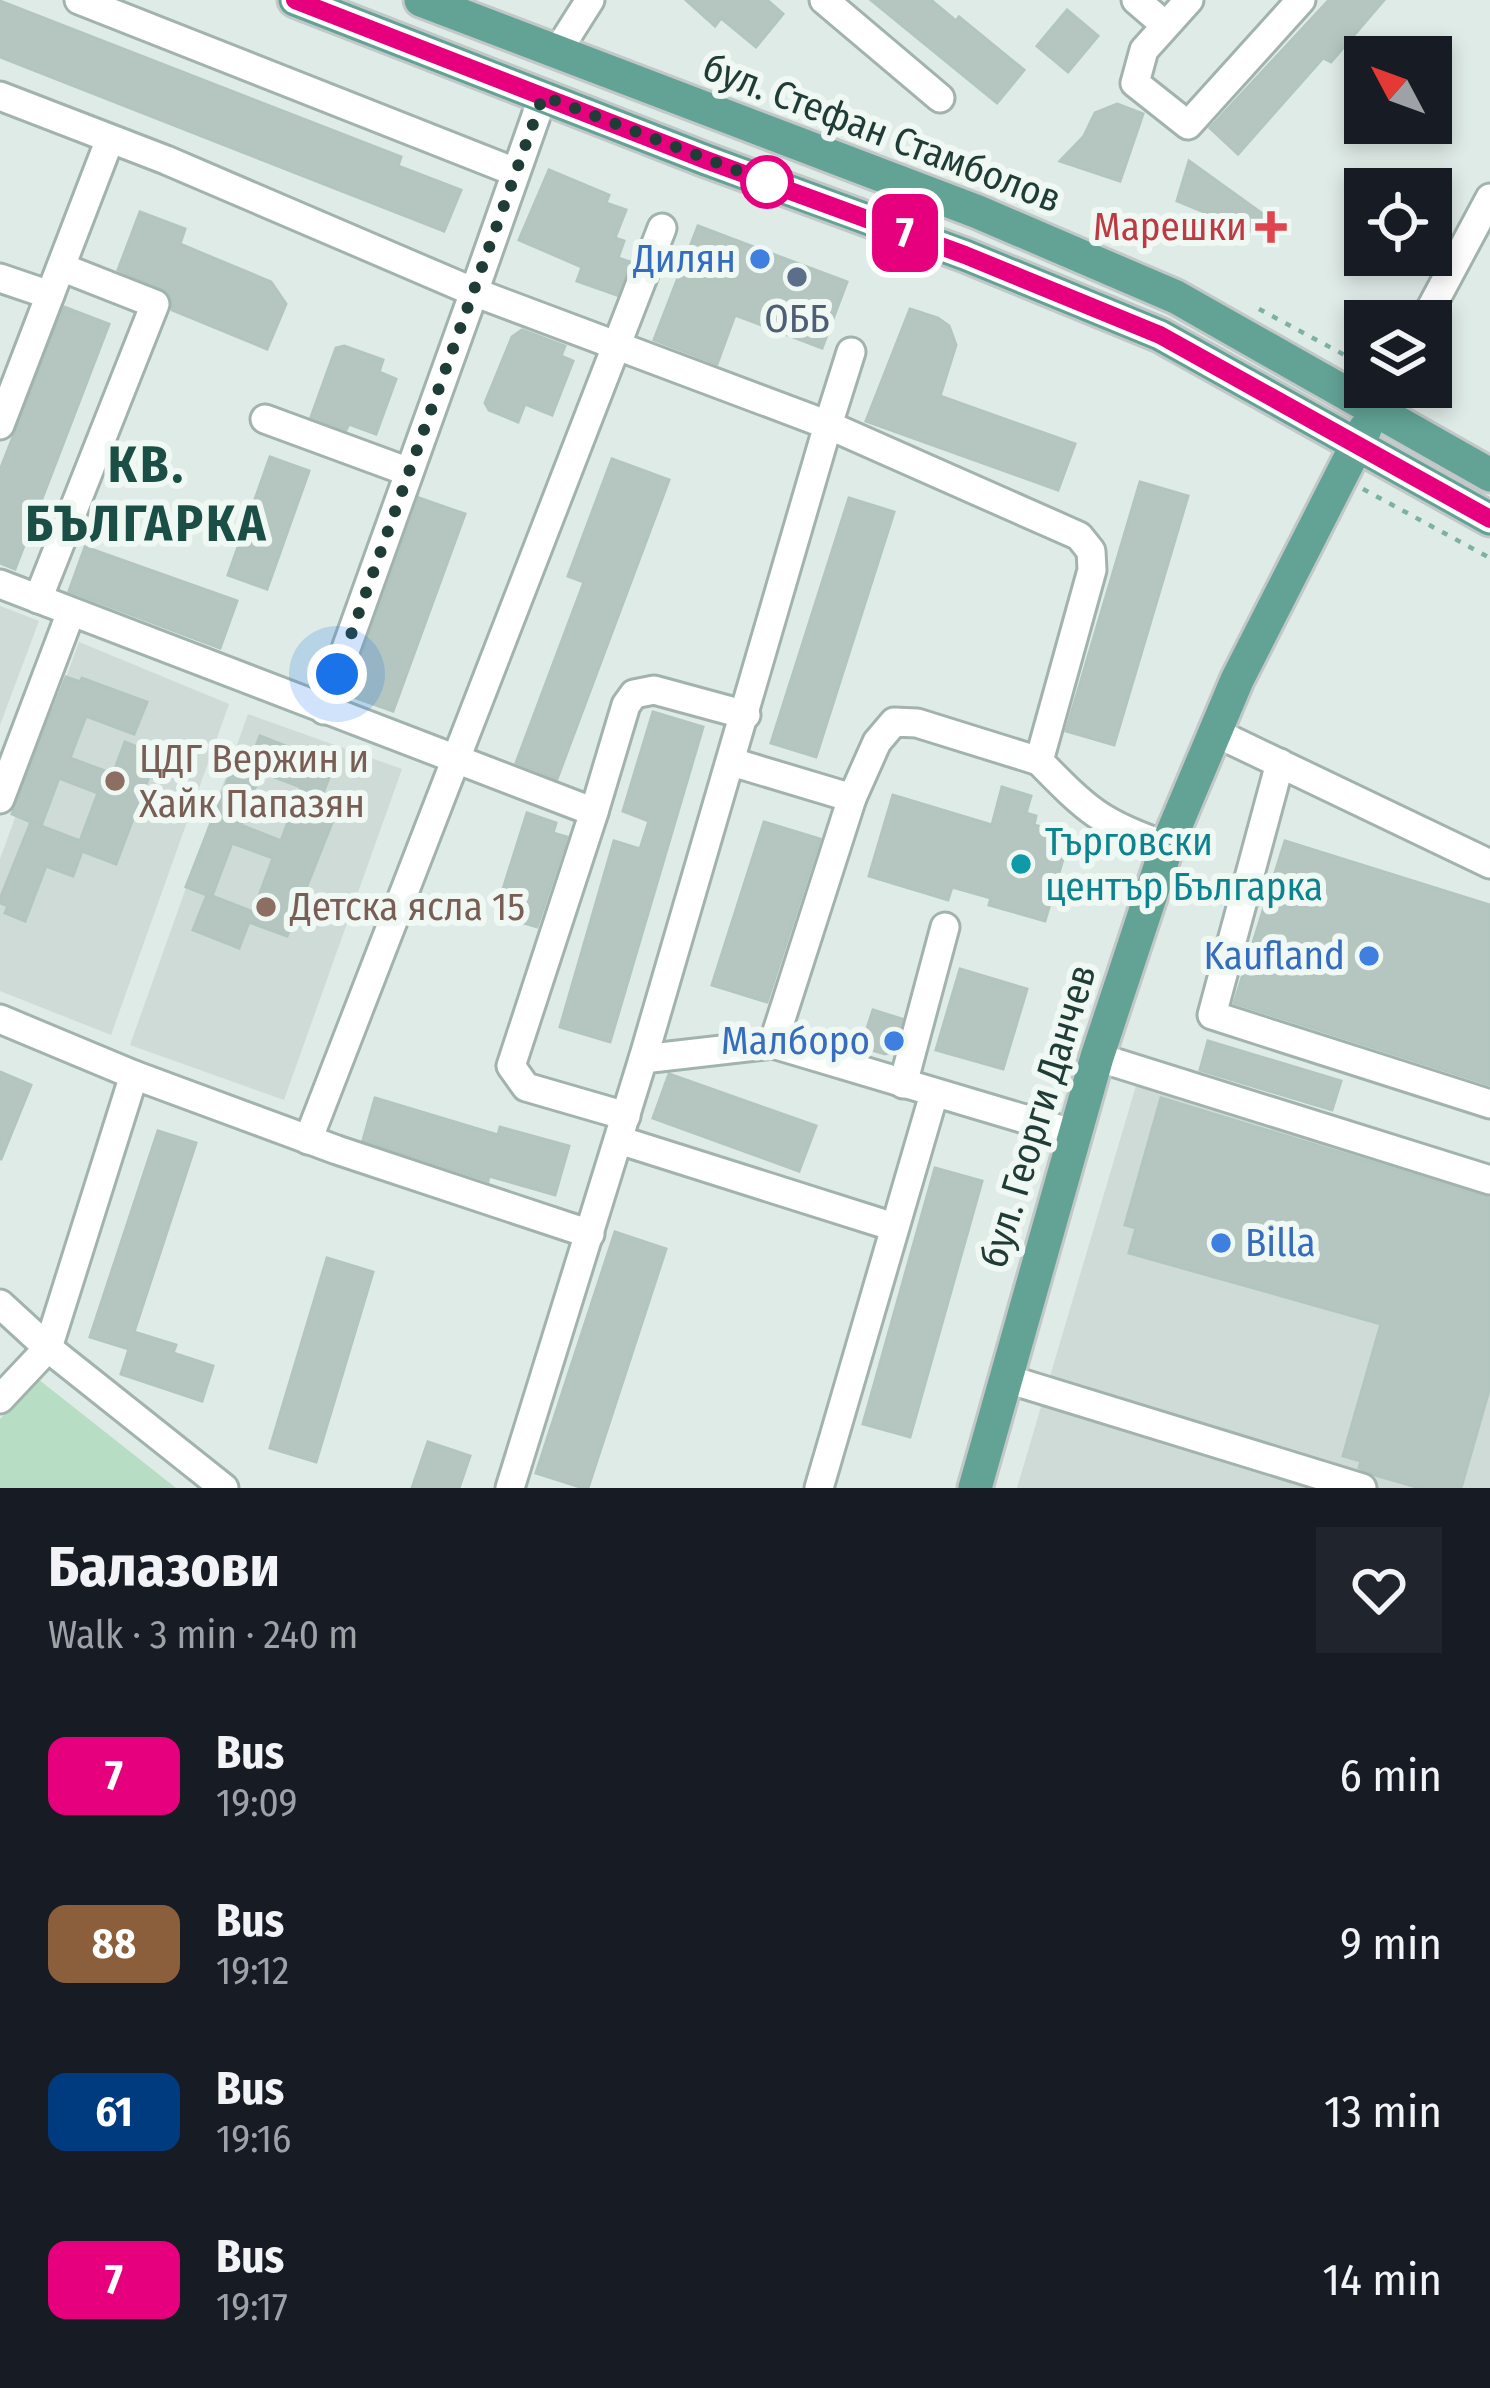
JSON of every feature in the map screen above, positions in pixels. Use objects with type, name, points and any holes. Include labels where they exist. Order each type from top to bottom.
[{"type":"main road","points":[[295,0],[965,255],[1160,335],[1490,519]]},
{"type":"main road","name":"бул. Стефан Стамболов","points":[[421,0],[978,212],[1176,297],[1344,381]]},
{"type":"main road","name":"бул. Георги Данчев","points":[[975,1488],[1096,1057],[1167,846],[1214,732],[1376,408]]},
{"type":"main road","name":"бул. Стефан Стамболов","points":[[1394,408],[1490,475]]},
{"type":"street","points":[[79,0],[515,172]]},
{"type":"street","points":[[557,52],[590,0]]},
{"type":"street","points":[[824,0],[940,98]]},
{"type":"street","points":[[1189,0],[1151,9],[1135,83],[1188,125],[1301,0]]},
{"type":"street","points":[[324,710],[543,96]]},
{"type":"street","points":[[0,97],[614,348],[828,425],[1079,536],[1090,551],[1092,570],[1039,760]]},
{"type":"street","points":[[0,424],[110,139]]},
{"type":"street","points":[[1435,300],[1490,198]]},
{"type":"street","points":[[308,1140],[662,228]]},
{"type":"street","points":[[38,599],[155,304],[61,267]]},
{"type":"street","points":[[0,278],[50,295]]},
{"type":"street","points":[[510,1488],[643,1059],[851,352]]},
{"type":"street","points":[[265,418],[409,472]]},
{"type":"street","points":[[0,584],[594,812]]},
{"type":"street","points":[[0,799],[71,612]]},
{"type":"street","points":[[746,715],[654,690],[634,694],[626,705],[511,1066],[526,1087],[622,1128],[894,1227]]},
{"type":"street","points":[[773,1044],[852,798],[877,742],[894,722],[917,723],[1039,760],[1090,813],[1125,832],[1167,846]]},
{"type":"street","points":[[1214,732],[1490,864]]},
{"type":"street","points":[[732,762],[852,798]]},
{"type":"street","points":[[1280,763],[1212,1015],[1490,1104]]},
{"type":"street","points":[[903,1084],[945,927]]},
{"type":"street","points":[[0,1019],[134,1076],[308,1140],[590,1234]]},
{"type":"street","points":[[643,1059],[773,1044],[1075,1134]]},
{"type":"street","points":[[1096,1057],[1490,1180]]},
{"type":"street","points":[[0,1399],[48,1348],[134,1076]]},
{"type":"street","points":[[819,1488],[934,1094]]},
{"type":"street","points":[[0,1304],[224,1488]]},
{"type":"street","points":[[1004,1378],[1362,1488]]},
{"type":"path","points":[[1340,477],[1490,558]]},
{"type":"shaded area","points":[[0,606],[39,621],[0,725]]},
{"type":"shaded area","name":"ЦДГ Вержин и Хайк Папазян","points":[[79,642],[229,704],[111,1035],[0,991],[0,859]]},
{"type":"shaded area","name":"Детска ясла 15","points":[[248,714],[402,769],[284,1100],[130,1045]]},
{"type":"shaded area","points":[[1143,1062],[1490,1163],[1490,1488],[1017,1488]]},
{"type":"green space","points":[[38,1379],[176,1488],[0,1488],[0,1419]]},
{"type":"building","points":[[686,0],[767,0],[783,14],[756,47],[721,18],[715,26]]},
{"type":"building","points":[[871,0],[931,0],[1024,70],[997,103]]},
{"type":"building","points":[[1329,0],[1384,0],[1353,36],[1344,36],[1344,47],[1331,62],[1323,58],[1238,154],[1210,128]]},
{"type":"building","points":[[0,1],[401,157],[398,166],[461,190],[444,231],[0,57]]},
{"type":"building","points":[[1067,10],[1098,36],[1068,72],[1037,46]]},
{"type":"building","points":[[1117,104],[1143,114],[1120,181],[1060,161],[1084,136],[1095,113]]},
{"type":"building","points":[[1189,161],[1267,217],[1255,233],[1177,201]]},
{"type":"building","points":[[549,170],[609,195],[606,203],[626,210],[615,238],[624,241],[618,258],[630,262],[617,295],[577,281],[582,267],[519,240]]},
{"type":"building","points":[[140,212],[185,229],[180,244],[271,282],[286,304],[267,349],[172,310],[168,292],[118,270]]},
{"type":"building","points":[[698,226],[847,282],[822,348],[735,315],[717,364],[654,340]]},
{"type":"building","points":[[64,307],[109,324],[15,569],[0,563],[0,470]]},
{"type":"building","points":[[910,309],[949,326],[956,345],[940,396],[1075,444],[1058,490],[866,421]]},
{"type":"building","points":[[522,330],[565,346],[561,356],[573,361],[552,415],[525,404],[518,422],[489,410],[485,403],[512,337]]},
{"type":"building","points":[[344,346],[383,360],[379,372],[396,379],[376,434],[349,424],[346,430],[311,417],[336,348]]},
{"type":"building","points":[[270,457],[309,471],[267,589],[228,575]]},
{"type":"building","points":[[612,459],[669,480],[557,779],[516,763],[584,582],[568,576]]},
{"type":"building","points":[[1140,482],[1188,496],[1114,745],[1066,731]]},
{"type":"building","points":[[419,498],[465,514],[393,711],[348,695]]},
{"type":"building","points":[[849,498],[894,512],[816,757],[771,743]]},
{"type":"building","points":[[85,547],[237,601],[220,648],[69,591]]},
{"type":"building","points":[[66,677],[80,682],[82,678],[147,702],[134,734],[86,716],[70,758],[113,774],[125,742],[157,755],[116,864],[82,851],[73,876],[46,866],[25,921],[5,913],[8,906],[0,899],[31,822],[12,814]],"holes":[[[59,778],[98,793],[80,841],[41,826]]]},
{"type":"building","points":[[653,712],[703,727],[610,1042],[560,1027],[614,841],[640,849],[649,821],[623,811]]},
{"type":"building","points":[[260,736],[334,765],[323,793],[341,800],[287,936],[249,922],[239,948],[193,930],[207,895],[186,887],[236,759],[249,764]],"holes":[[[261,772],[301,787],[281,841],[241,825]],[[232,843],[273,858],[253,912],[212,896]]]},
{"type":"building","points":[[1002,787],[1031,796],[1026,813],[1036,816],[1034,825],[1070,835],[1045,921],[989,905],[991,898],[952,887],[948,900],[869,876],[893,795],[992,825]]},
{"type":"building","points":[[527,813],[556,823],[553,833],[567,837],[537,927],[504,917],[512,892],[503,889]]},
{"type":"building","points":[[764,822],[820,839],[767,1002],[712,985]]},
{"type":"building","name":"Kaufland","points":[[1285,841],[1490,905],[1490,1085],[1234,1003]]},
{"type":"building","points":[[960,969],[1027,989],[1003,1069],[936,1050]]},
{"type":"building","points":[[873,1010],[902,1019],[893,1052],[861,1047]]},
{"type":"building","points":[[1208,1041],[1341,1081],[1332,1110],[1200,1070]]},
{"type":"building","points":[[0,1072],[31,1085],[1,1159],[0,1159]]},
{"type":"building","points":[[669,1074],[816,1126],[799,1171],[653,1118]]},
{"type":"building","points":[[375,1098],[498,1135],[500,1127],[569,1146],[555,1195],[489,1176],[488,1181],[363,1140]]},
{"type":"building","points":[[1161,1098],[1490,1198],[1490,1387],[1461,1488],[1420,1488],[1375,1475],[1359,1468],[1361,1461],[1343,1456],[1381,1324],[1129,1253],[1136,1228],[1125,1225]]},
{"type":"building","points":[[158,1131],[196,1143],[134,1332],[176,1345],[173,1353],[213,1366],[202,1401],[121,1374],[129,1349],[90,1337]]},
{"type":"building","points":[[935,1168],[982,1181],[910,1437],[863,1424]]},
{"type":"building","points":[[615,1232],[666,1249],[588,1488],[583,1488],[536,1473]]},
{"type":"building","points":[[327,1258],[373,1272],[316,1462],[270,1448]]},
{"type":"building","points":[[428,1442],[470,1456],[459,1488],[412,1488]]},
{"type":"bus line","name":"7","points":[[295,0],[965,255],[1160,335],[1490,519]]},
{"type":"place","name":"Марешки","points":[[1271,227]]},
{"type":"place","name":"Дилян","points":[[760,259]]},
{"type":"place","name":"ОББ","points":[[797,277]]},
{"type":"place","name":"ЦДГ Вержин и Хайк Папазян","points":[[115,781]]},
{"type":"place","name":"Търговски център Българка","points":[[1021,864]]},
{"type":"place","name":"Детска ясла 15","points":[[266,907]]},
{"type":"place","name":"Kaufland","points":[[1369,956]]},
{"type":"place","name":"Малборо","points":[[894,1041]]},
{"type":"place","name":"Billa","points":[[1221,1243]]},
{"type":"district","name":"КВ. БЪЛГАРКА","points":[[147,494]]},
{"type":"route","points":[[337,674],[543,96],[767,182]]}]
